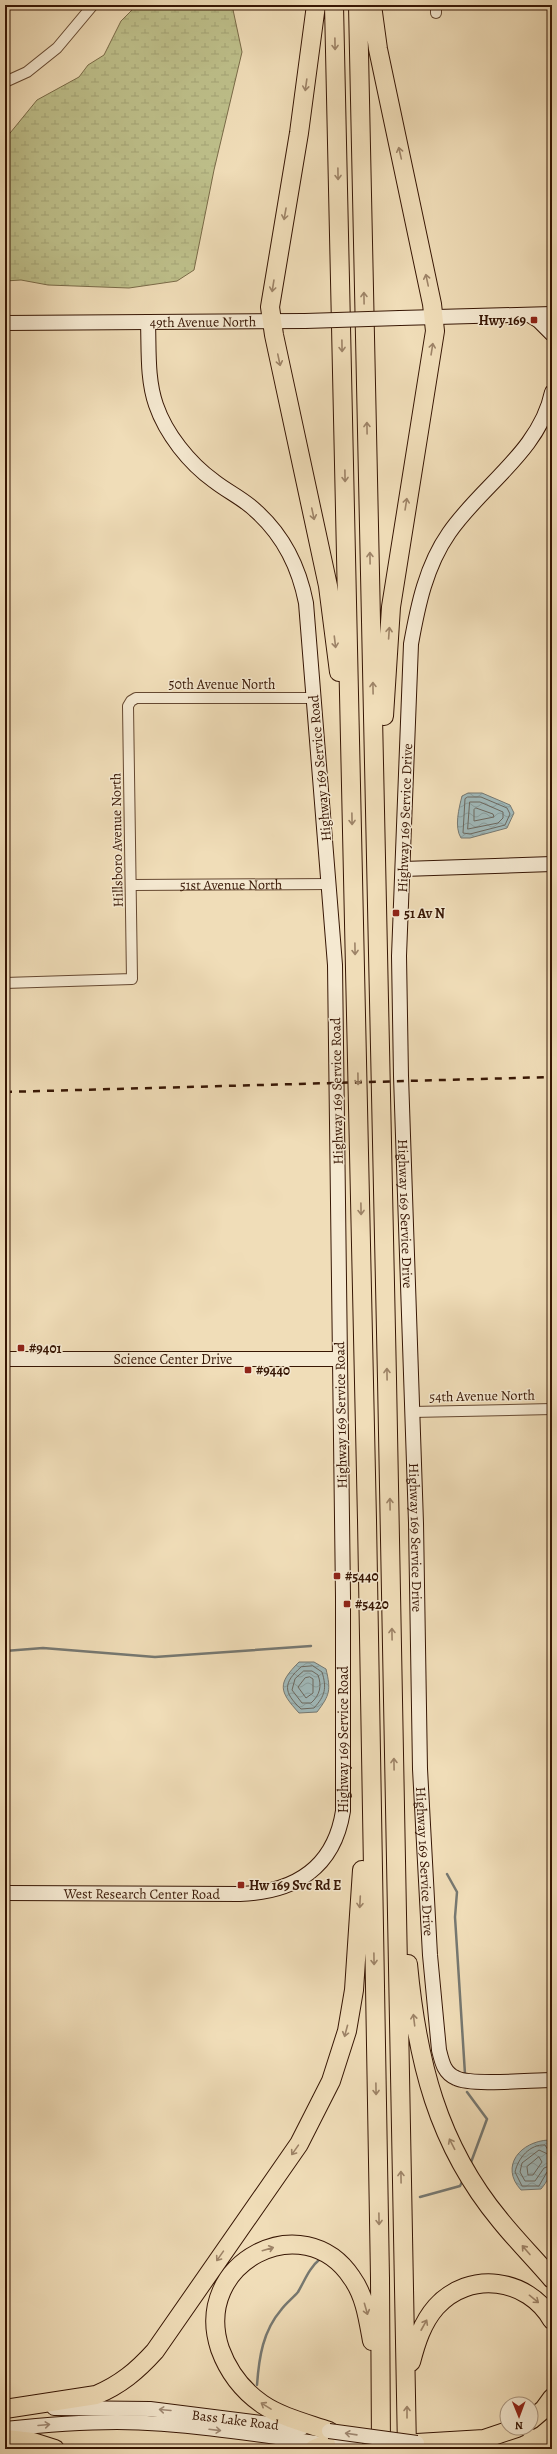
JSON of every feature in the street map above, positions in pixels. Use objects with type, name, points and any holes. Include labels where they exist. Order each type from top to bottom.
[{"type":"highway","points":[[316,5],[300,125],[270,307],[271,321],[328,586],[351,780]]},
{"type":"highway","points":[[334,5],[371,1766],[381,2449]]},
{"type":"highway","points":[[358,5],[404,2322],[407,2375],[412,2446],[457,2446],[499,2434]]},
{"type":"highway","points":[[372,5],[378,49],[434,318],[435,331],[391,607],[382,772],[375,811]]},
{"type":"highway","points":[[5,2410],[96,2395],[110,2389],[133,2373],[154,2351],[305,2133],[331,2081],[350,2016],[357,1968],[364,1820],[371,1766]]},
{"type":"highway","points":[[394,1803],[416,2033],[430,2093],[450,2140],[476,2187],[500,2220],[552,2279]]},
{"type":"highway","points":[[323,2441],[287,2417],[262,2404],[240,2385],[223,2356],[215,2330],[217,2302],[232,2273],[250,2257],[269,2248],[297,2246],[325,2254],[345,2269],[358,2287],[365,2305],[381,2401]]},
{"type":"highway","points":[[407,2375],[418,2337],[430,2314],[445,2298],[466,2287],[492,2283],[515,2287],[534,2298],[552,2320]]},
{"type":"highway","points":[[539,2413],[552,2398]]},
{"type":"highway","points":[[5,2439],[33,2442],[55,2449]]},
{"type":"street","points":[[5,82],[27,72],[57,48],[93,5]]},
{"type":"street","name":"49th Avenue North","points":[[5,323],[305,321],[552,314]]},
{"type":"street","points":[[529,315],[544,324],[552,334]]},
{"type":"street","name":"Highway 169 Service Road","points":[[148,323],[149,373],[152,392],[159,414],[174,440],[202,473],[245,501],[266,520],[296,563],[306,602],[330,884],[335,965],[340,1359],[343,1811],[334,1840],[322,1860],[298,1882],[278,1890]]},
{"type":"street","name":"Highway 169 Service Drive","points":[[552,392],[544,416],[532,437],[449,534],[428,573],[417,609],[411,644],[399,956],[401,1076],[423,1827],[435,2016],[442,2065],[449,2074],[464,2081],[552,2080]]},
{"type":"street","name":"50th Avenue North","points":[[131,701],[136,698],[314,698]]},
{"type":"street","name":"Hillsboro Avenue North","points":[[5,983],[132,979],[132,885],[128,706],[131,701]]},
{"type":"street","points":[[403,869],[552,864]]},
{"type":"street","name":"51st Avenue North","points":[[132,885],[330,884]]},
{"type":"street","name":"Science Center Drive","points":[[5,1359],[340,1359]]},
{"type":"street","name":"54th Avenue North","points":[[412,1412],[552,1409]]},
{"type":"street","name":"West Research Center Road","points":[[5,1893],[240,1894],[278,1890]]},
{"type":"street","name":"Bass Lake Road","points":[[5,2410],[83,2407],[150,2409],[323,2441],[358,2449]]},
{"type":"street","name":"Bass Lake Road","points":[[5,2429],[53,2424],[117,2422],[172,2425],[323,2441],[412,2446]]},
{"type":"green space","points":[[137,5],[232,5],[242,52],[214,170],[194,270],[177,281],[129,288],[48,285],[21,280],[5,281],[6,138],[37,100],[79,77],[88,65],[104,55],[121,21]]},
{"type":"water","points":[[468,793],[482,793],[510,805],[514,813],[507,828],[470,838],[461,838],[457,823],[462,796]]},
{"type":"water","points":[[299,1662],[314,1662],[326,1669],[329,1682],[328,1692],[325,1701],[317,1712],[299,1713],[284,1693],[284,1682]]},
{"type":"water","points":[[549,2140],[552,2160],[548,2178],[541,2189],[521,2190],[515,2181],[512,2172],[516,2156],[530,2145],[539,2141]]},
{"type":"waterway","points":[[5,1651],[43,1648],[155,1657],[311,1646]]},
{"type":"waterway","points":[[447,1874],[457,1892],[455,1917],[465,2074]]},
{"type":"waterway","points":[[467,2092],[487,2119],[470,2165]]},
{"type":"waterway","points":[[420,2197],[460,2186],[463,2180]]},
{"type":"waterway","points":[[257,2385],[263,2345],[270,2327],[283,2307],[298,2292],[310,2270],[320,2259]]},
{"type":"railway","points":[[5,1092],[552,1077]]},
{"type":"place","name":"Hwy 169","points":[[534,320]]},
{"type":"place","name":"51 Av N","points":[[396,913]]},
{"type":"place","name":"#9401","points":[[21,1348]]},
{"type":"place","name":"#9440","points":[[248,1370]]},
{"type":"place","name":"#5440","points":[[337,1576]]},
{"type":"place","name":"#5420","points":[[347,1604]]},
{"type":"place","name":"Hw 169 Svc Rd E","points":[[241,1885]]}]
